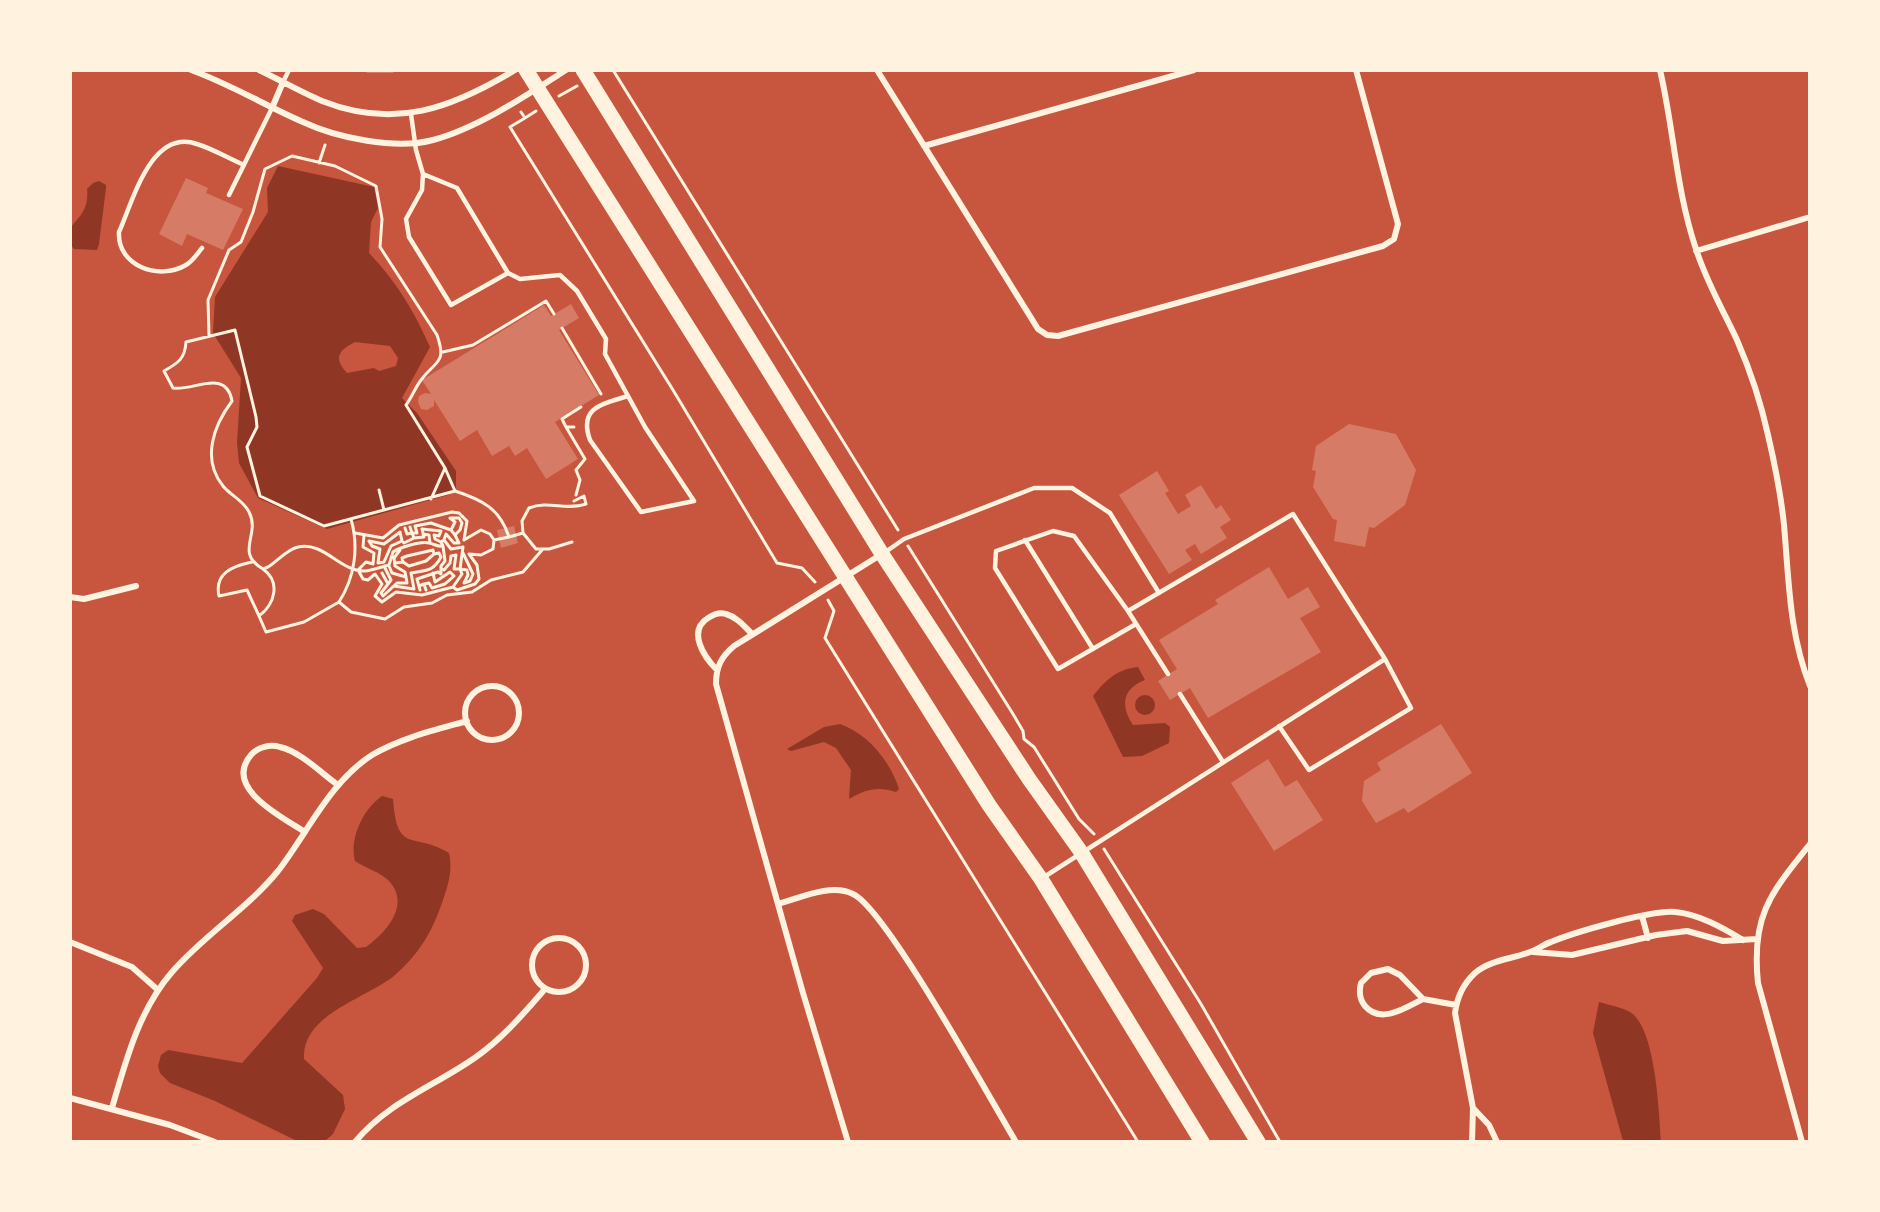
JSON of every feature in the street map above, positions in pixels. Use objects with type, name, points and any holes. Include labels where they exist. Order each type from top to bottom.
[{"type":"main road","points":[[526,70],[989,805],[1041,879],[1202,1142]]},
{"type":"main road","points":[[586,74],[882,554],[1029,779],[1081,852],[1258,1142]]},
{"type":"street","points":[[191,70],[330,132],[361,140],[416,143],[433,140],[464,128],[566,70]]},
{"type":"street","points":[[259,70],[323,101],[354,111],[411,114],[440,108],[465,99],[515,70]]},
{"type":"street","points":[[877,70],[1038,329],[1047,335],[1065,334],[1383,246],[1394,239],[1398,224],[1356,70]]},
{"type":"street","points":[[924,146],[1194,70]]},
{"type":"street","points":[[1660,70],[1668,104],[1682,204],[1696,251],[1737,341],[1754,385],[1768,434],[1784,523],[1789,604],[1795,638],[1809,686]]},
{"type":"street","points":[[272,108],[283,82]]},
{"type":"street","points":[[1696,251],[1809,217]]},
{"type":"street","points":[[848,1142],[716,684],[717,669],[725,653],[882,554]]},
{"type":"street","points":[[70,597],[84,599],[136,586]]},
{"type":"street","points":[[717,669],[707,659],[699,639],[698,632],[705,619],[720,613],[728,614],[752,634]]},
{"type":"street","points":[[485,687],[498,687],[509,693],[518,708],[515,725],[509,734],[499,739],[489,740],[479,736],[467,722],[465,709],[470,698],[485,687]]},
{"type":"street","points":[[112,1108],[143,1016],[158,990],[183,960],[244,906],[277,872],[338,785],[356,768],[393,745],[467,722]]},
{"type":"street","points":[[305,832],[268,808],[249,790],[244,772],[249,757],[263,747],[279,746],[301,758],[338,785]]},
{"type":"street","points":[[1802,1142],[1758,983],[1756,939],[1767,903],[1780,880],[1809,844]]},
{"type":"street","points":[[1794,863],[1809,851]]},
{"type":"street","points":[[778,904],[829,890],[842,890],[865,902],[908,962],[1016,1142]]},
{"type":"street","points":[[1472,1142],[1473,1108],[1460,1045],[1456,1005],[1465,983],[1476,972],[1490,964],[1531,952],[1551,941],[1660,912],[1684,913],[1725,928],[1743,940]]},
{"type":"street","points":[[1642,916],[1648,938]]},
{"type":"street","points":[[1531,952],[1572,956],[1688,931],[1723,941],[1756,939]]},
{"type":"street","points":[[558,939],[570,941],[583,954],[585,966],[582,978],[576,986],[566,991],[545,988],[533,974],[534,955],[546,942],[558,939]]},
{"type":"street","points":[[70,942],[132,967],[158,990]]},
{"type":"street","points":[[1424,999],[1396,1012],[1378,1014],[1364,1005],[1359,990],[1364,977],[1388,969],[1400,975],[1424,999],[1456,1005]]},
{"type":"street","points":[[355,1142],[376,1119],[401,1100],[477,1056],[502,1036],[545,988]]},
{"type":"street","points":[[70,1098],[112,1108],[215,1142]]},
{"type":"street","points":[[1473,1108],[1490,1125],[1497,1142]]},
{"type":"lane","points":[[283,82],[289,70]]},
{"type":"lane","points":[[368,70],[393,70]]},
{"type":"lane","points":[[229,195],[272,108]]},
{"type":"lane","points":[[411,114],[423,174],[422,190],[406,219],[409,237],[451,305],[508,273]]},
{"type":"lane","points":[[202,248],[185,266],[162,272],[146,270],[133,263],[123,252],[119,244],[119,232],[150,163],[166,146],[186,142],[195,143],[244,165]]},
{"type":"lane","points":[[423,174],[458,188],[508,273],[520,279],[560,275],[577,291],[606,339],[605,354],[645,427],[694,501],[641,512],[590,440],[585,427],[590,413],[600,405],[628,396]]},
{"type":"lane","points":[[882,554],[904,539],[1034,488],[1072,488],[1110,513],[1159,593]]},
{"type":"lane","points":[[1128,610],[1293,514],[1385,659],[1411,708],[1309,770],[1280,726]]},
{"type":"lane","points":[[1136,624],[1058,669],[994,568],[996,551],[1053,531],[1074,536],[1128,610],[1168,674]]},
{"type":"lane","points":[[1025,540],[1093,649]]},
{"type":"lane","points":[[1041,879],[1385,659]]},
{"type":"lane","points":[[1180,694],[1223,762]]},
{"type":"path","points":[[613,70],[1013,714],[1023,731],[1024,739],[1034,747],[1079,819],[1098,841],[1176,963],[1280,1142]]},
{"type":"path","points":[[525,118],[586,74]]},
{"type":"path","points":[[319,163],[325,145]]},
{"type":"path","points":[[209,336],[208,300],[229,250],[241,242],[253,212],[264,169],[292,156],[335,166],[376,186],[382,219],[380,248],[437,335],[443,352],[438,363],[421,379],[406,405],[445,468],[455,491]]},
{"type":"path","points":[[443,352],[473,345],[546,301],[554,314]]},
{"type":"path","points":[[562,328],[601,395]]},
{"type":"path","points":[[260,616],[269,608],[274,593],[273,581],[263,568],[252,562],[249,554],[253,527],[249,511],[218,478],[211,449],[215,427],[232,401],[223,385],[210,381],[187,390],[173,388],[164,371],[180,363],[186,342],[235,330],[256,417],[257,427],[247,447],[260,496],[324,526],[455,491],[472,496],[498,511],[509,537]]},
{"type":"path","points":[[576,495],[580,480],[576,470],[585,459],[562,419],[581,407]]},
{"type":"path","points":[[566,427],[574,427]]},
{"type":"path","points":[[431,499],[445,468]]},
{"type":"path","points":[[379,490],[384,510]]},
{"type":"path","points":[[572,542],[542,550],[536,549],[523,533],[522,521],[529,508],[546,504],[566,508],[586,504],[584,496],[574,501]]},
{"type":"path","points":[[355,534],[383,538],[399,525],[452,512],[459,513],[466,521],[464,540],[477,532],[487,531],[494,540]]},
{"type":"path","points":[[451,530],[455,522],[450,518],[459,518],[462,526],[456,534]]},
{"type":"path","points":[[252,562],[231,568],[223,573],[218,589],[219,596],[247,590],[266,632],[304,622],[339,602],[350,585],[356,546],[351,519]]},
{"type":"path","points":[[405,528],[407,534],[412,534],[417,533],[415,526],[431,523],[463,535]]},
{"type":"path","points":[[410,527],[414,538]]},
{"type":"path","points":[[358,570],[363,579],[368,580],[375,574],[382,584],[375,596],[382,602],[396,592],[422,595],[453,587],[462,574],[460,569],[463,547],[451,549],[435,539],[434,535],[439,536],[441,531],[422,529],[424,537],[414,538],[404,543],[402,541],[391,546],[384,562],[378,563],[380,549],[368,543],[369,540],[384,544],[400,532],[402,541]]},
{"type":"path","points":[[494,540],[523,533]]},
{"type":"path","points":[[423,534],[429,535],[430,543]]},
{"type":"path","points":[[433,573],[435,582],[450,572],[454,576],[445,584],[432,588],[430,583],[419,588],[417,579],[433,573],[441,574],[446,554],[443,543],[446,534],[454,543],[459,543],[456,534]]},
{"type":"path","points":[[358,570],[366,562],[373,564],[374,553],[363,547],[364,535]]},
{"type":"path","points":[[453,587],[457,590],[475,584],[479,579],[478,569],[470,554],[487,553],[492,549],[494,540]]},
{"type":"path","points":[[400,550],[394,558],[395,563],[399,570],[405,572],[407,583],[397,583],[383,596],[381,593],[392,580],[386,566],[390,556],[398,548],[400,550],[413,544],[443,543]]},
{"type":"path","points":[[263,568],[295,547],[306,546],[322,550],[358,570],[368,571],[386,566]]},
{"type":"path","points":[[403,561],[402,558],[422,552],[433,550],[434,555]]},
{"type":"path","points":[[339,602],[351,612],[385,619],[404,607],[432,603],[447,594],[460,595],[491,580],[518,574],[528,568],[542,550]]},
{"type":"path","points":[[442,569],[448,567],[451,556],[456,555],[454,569],[466,570],[468,574],[463,582],[470,581],[473,571],[462,552]]},
{"type":"path","points":[[394,586],[414,589],[411,573],[420,574],[436,567],[441,557],[440,554],[434,555],[426,561],[410,566],[403,561],[395,563]]},
{"type":"path","points":[[386,566],[392,573],[406,577]]},
{"type":"path","points":[[381,573],[388,584]]},
{"type":"path","points":[[424,584],[426,590]]},
{"type":"shaded area","points":[[278,166],[374,187],[378,208],[371,222],[369,253],[404,297],[430,347],[402,398],[417,413],[456,471],[456,488],[448,495],[327,529],[258,498],[239,463],[237,443],[241,378],[213,333],[215,297],[268,212],[267,188]],"holes":[[[355,342],[390,346],[398,358],[396,366],[379,371],[374,368],[347,373],[340,364],[341,352]]]},
{"type":"shaded area","points":[[99,181],[106,185],[106,188],[97,250],[74,249],[71,245],[71,227],[86,206],[87,189]]},
{"type":"shaded area","points":[[1138,667],[1145,680],[1127,693],[1126,712],[1133,725],[1165,723],[1170,727],[1169,743],[1142,756],[1123,757],[1093,696],[1112,676]]},
{"type":"shaded area","points":[[1141,695],[1149,695],[1155,701],[1155,709],[1149,715],[1141,715],[1135,709],[1135,701]]},
{"type":"shaded area","points":[[840,724],[860,734],[877,750],[895,779],[899,789],[896,792],[883,789],[872,790],[849,799],[851,770],[836,748],[824,742],[791,751],[787,749],[824,727]]},
{"type":"shaded area","points":[[382,796],[393,799],[395,817],[403,835],[449,853],[450,872],[434,924],[411,959],[395,975],[324,1019],[313,1030],[306,1043],[304,1059],[343,1095],[345,1109],[333,1134],[325,1141],[297,1141],[215,1101],[170,1083],[160,1073],[158,1066],[161,1055],[168,1050],[242,1063],[317,978],[323,968],[292,921],[295,915],[313,909],[324,914],[357,948],[366,947],[388,926],[397,908],[398,899],[395,889],[385,877],[355,861],[354,852],[359,825],[369,809]]},
{"type":"shaded area","points":[[1599,1002],[1630,1012],[1639,1021],[1646,1035],[1657,1092],[1661,1141],[1623,1141],[1593,1033]]},
{"type":"building","points":[[186,178],[208,188],[206,193],[243,209],[223,250],[187,234],[182,246],[159,234]]},
{"type":"building","points":[[571,304],[579,318],[559,330],[599,395],[555,422],[578,459],[546,479],[527,448],[515,456],[509,446],[492,456],[477,430],[460,441],[434,400],[434,406],[427,410],[421,409],[418,402],[419,396],[425,393],[431,394],[422,380],[544,305],[551,316]]},
{"type":"building","points":[[1349,424],[1396,434],[1416,470],[1405,505],[1374,528],[1369,527],[1365,547],[1334,541],[1337,520],[1333,519],[1313,487],[1316,471],[1312,470],[1316,446]]},
{"type":"building","points":[[1157,471],[1169,491],[1165,493],[1178,514],[1191,506],[1185,495],[1201,485],[1216,509],[1221,505],[1231,520],[1220,527],[1227,538],[1201,554],[1195,544],[1185,550],[1192,560],[1169,574],[1119,495]]},
{"type":"building","points":[[514,526],[518,543],[501,548],[497,530]]},
{"type":"building","points":[[1269,567],[1288,599],[1308,587],[1320,607],[1300,618],[1321,652],[1208,718],[1190,688],[1170,700],[1158,681],[1177,669],[1159,640],[1218,604],[1215,600]]},
{"type":"building","points":[[1441,724],[1472,773],[1408,813],[1404,808],[1376,823],[1362,801],[1364,781],[1381,770],[1377,763]]},
{"type":"building","points":[[1268,759],[1285,787],[1297,780],[1323,820],[1274,851],[1231,783]]}]
